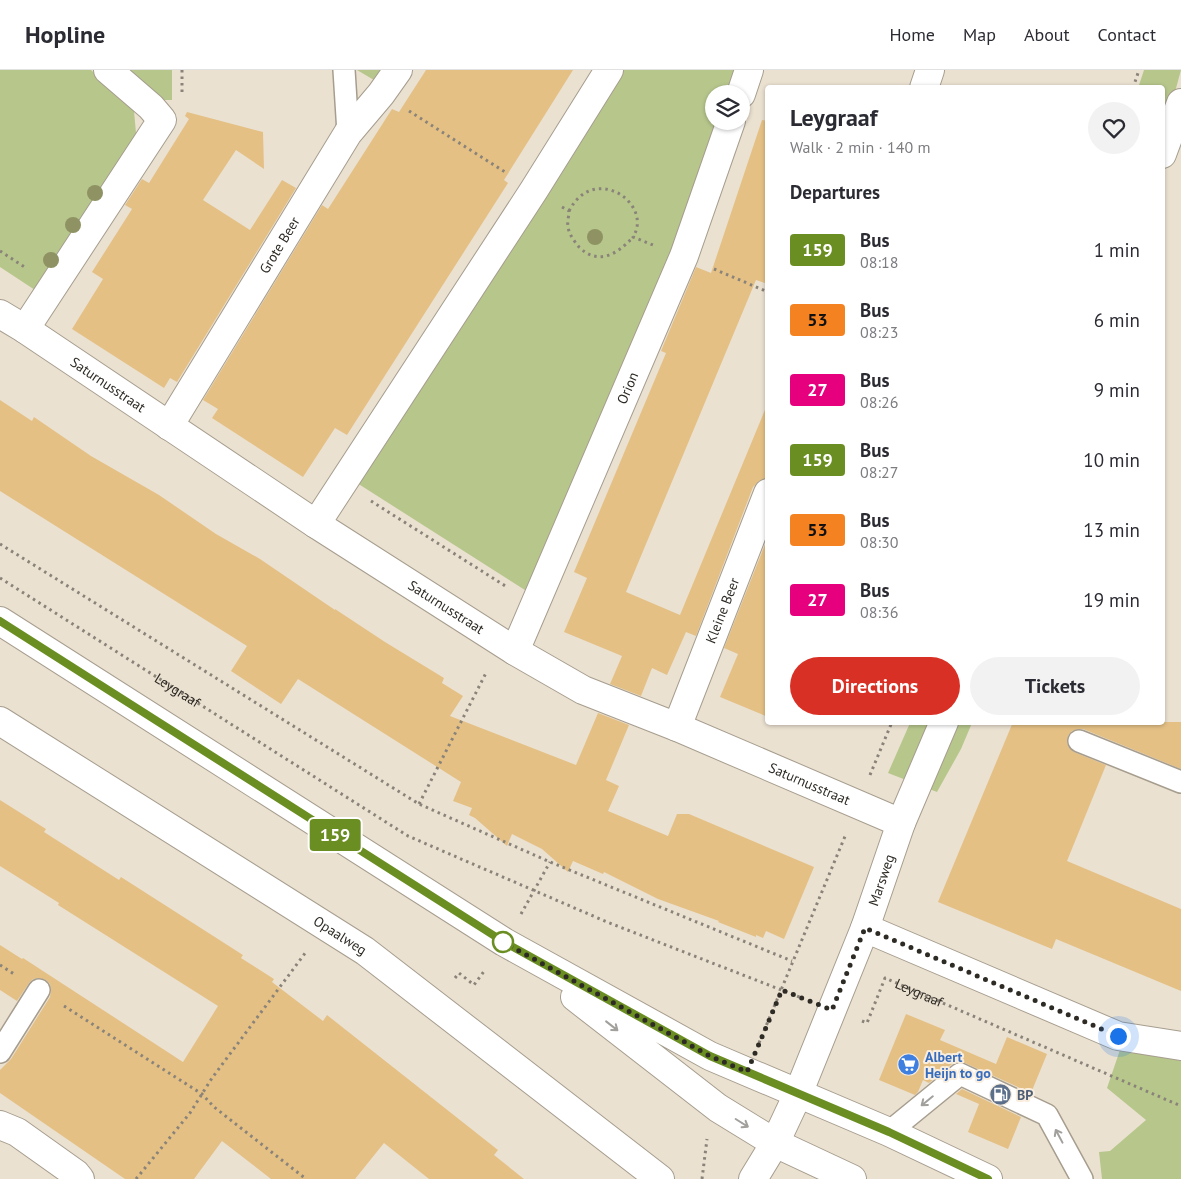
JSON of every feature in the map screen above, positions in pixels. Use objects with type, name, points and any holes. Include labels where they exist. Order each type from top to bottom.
[{"type":"street","points":[[25,329],[162,120],[151,107],[108,70]]},
{"type":"street","name":"Grote Beer","points":[[169,426],[348,133],[381,94],[398,70]]},
{"type":"street","points":[[316,524],[534,190],[609,70]]},
{"type":"street","points":[[743,85],[749,70]]},
{"type":"street","points":[[925,85],[930,70]]},
{"type":"street","points":[[1165,146],[1181,103]]},
{"type":"street","name":"Orion","points":[[508,646],[534,605],[684,256],[728,130]]},
{"type":"street","name":"Saturnusstraat","points":[[0,314],[316,524],[508,646],[583,690],[677,727],[901,823]]},
{"type":"street","name":"Kleine Beer","points":[[677,727],[765,501]]},
{"type":"street","points":[[0,621],[504,942],[710,1056],[889,1132],[988,1179]]},
{"type":"street","name":"Opaalweg","points":[[0,721],[365,951],[660,1179]]},
{"type":"street","name":"Marsweg","points":[[753,1179],[775,1143],[798,1094],[865,928],[901,823],[943,725]]},
{"type":"street","points":[[865,928],[1118,1036],[1181,1046]]},
{"type":"street","points":[[504,942],[718,1108],[775,1143],[852,1179]]},
{"type":"street","points":[[0,1125],[17,1132],[76,1174],[80,1179]]},
{"type":"lane","points":[[344,70],[348,133]]},
{"type":"lane","points":[[1079,741],[1181,782]]},
{"type":"lane","points":[[0,1052],[39,990]]},
{"type":"lane","points":[[889,1132],[960,1074],[1047,1115],[1082,1179]]},
{"type":"path","points":[[1134,85],[1139,70]]},
{"type":"path","points":[[381,94],[569,211]]},
{"type":"path","points":[[600,188],[613,190],[625,197],[634,208],[638,220],[637,230],[626,246],[614,253],[600,257],[584,252],[573,241],[568,228],[569,211],[575,200],[586,191],[600,188]]},
{"type":"path","points":[[633,237],[684,256],[765,291]]},
{"type":"path","points":[[342,484],[534,605]]},
{"type":"path","points":[[0,544],[420,804],[550,862],[792,961]]},
{"type":"path","name":"Leygraaf","points":[[0,578],[408,836],[607,922],[867,1023],[885,978],[1181,1106]]},
{"type":"path","points":[[420,804],[508,646]]},
{"type":"path","points":[[747,1072],[891,725]]},
{"type":"path","points":[[136,1179],[190,1113],[212,1078],[325,927]]},
{"type":"path","points":[[0,965],[202,1094],[214,1107],[306,1179]]},
{"type":"path","points":[[702,1179],[709,1128],[718,1108]]},
{"type":"green space","points":[[0,70],[91,70],[134,111],[136,133],[119,170],[38,292],[0,267]]},
{"type":"green space","points":[[124,70],[172,70],[172,100],[157,100]]},
{"type":"green space","points":[[357,70],[389,70],[379,83]]},
{"type":"green space","points":[[617,70],[735,70],[730,85],[705,85],[705,130],[715,130],[676,244],[528,592],[357,483]]},
{"type":"green space","points":[[1144,70],[1181,70],[1165,129],[1165,85],[1139,85]]},
{"type":"green space","points":[[909,725],[971,725],[961,749],[937,792],[888,773]]},
{"type":"green space","points":[[1121,1047],[1181,1061],[1181,1179],[1102,1179],[1099,1152],[1110,1151],[1146,1120],[1107,1088]]},
{"type":"building","points":[[426,70],[573,70],[504,180],[508,183],[347,435],[335,428],[303,477],[212,418],[218,409],[203,400],[322,205],[328,209],[392,109],[399,112]]},
{"type":"building","points":[[187,112],[263,132],[264,169],[236,150],[203,200],[250,230],[282,180],[296,188],[177,382],[170,378],[164,388],[72,329],[103,279],[92,272],[132,209],[125,205],[142,179],[149,183],[189,119],[185,116]]},
{"type":"building","points":[[762,120],[765,120],[765,283],[756,280],[626,592],[680,615],[765,410],[765,479],[759,481],[753,487],[696,636],[686,632],[667,675],[652,668],[641,696],[610,684],[622,656],[564,632],[587,578],[574,572],[666,353],[661,351],[696,267],[711,273]]},
{"type":"building","points":[[0,400],[32,421],[34,417],[91,456],[159,495],[216,534],[260,559],[335,610],[444,678],[442,683],[463,696],[450,716],[576,765],[598,713],[629,725],[606,780],[619,786],[608,811],[668,836],[677,814],[689,814],[814,867],[784,939],[766,931],[763,938],[756,935],[756,937],[719,921],[658,899],[604,872],[603,874],[573,861],[568,872],[542,849],[512,834],[507,846],[469,815],[472,808],[453,801],[461,782],[298,679],[281,704],[231,671],[247,646],[0,491]]},
{"type":"building","points":[[765,545],[765,716],[720,697],[738,654],[724,648]]},
{"type":"building","points":[[1165,722],[1181,722],[1181,769],[1083,729],[1072,731],[1068,736],[1069,748],[1074,752],[1106,765],[1067,861],[1181,909],[1181,991],[1056,939],[1052,949],[938,902],[1012,725],[1165,725]]},
{"type":"building","points":[[0,800],[46,829],[44,832],[119,880],[121,877],[243,955],[241,958],[274,979],[272,982],[323,1021],[327,1015],[498,1150],[494,1155],[524,1179],[429,1179],[384,1143],[355,1179],[271,1179],[222,1141],[194,1179],[125,1179],[0,1093],[0,1070],[11,1059],[50,997],[51,990],[50,984],[46,980],[39,978],[33,979],[29,983],[17,1001],[0,990],[0,945],[183,1062],[218,1006],[0,866]]},
{"type":"building","points":[[906,1014],[945,1030],[940,1040],[996,1064],[1007,1037],[1047,1054],[1031,1093],[959,1062],[952,1064],[929,1083],[923,1080],[915,1095],[879,1080]]},
{"type":"building","points":[[962,1089],[1021,1117],[1008,1149],[968,1132],[979,1104],[956,1094]]},
{"type":"bus line","name":"159","points":[[0,621],[504,942],[710,1056],[889,1132],[988,1179]]},
{"type":"place","name":"Albert Heijn to go","points":[[909,1065]]},
{"type":"place","name":"BP","points":[[1001,1095]]},
{"type":"route","points":[[503,942],[710,1056],[747,1072],[782,990],[832,1010],[865,928],[1118,1036]]}]
